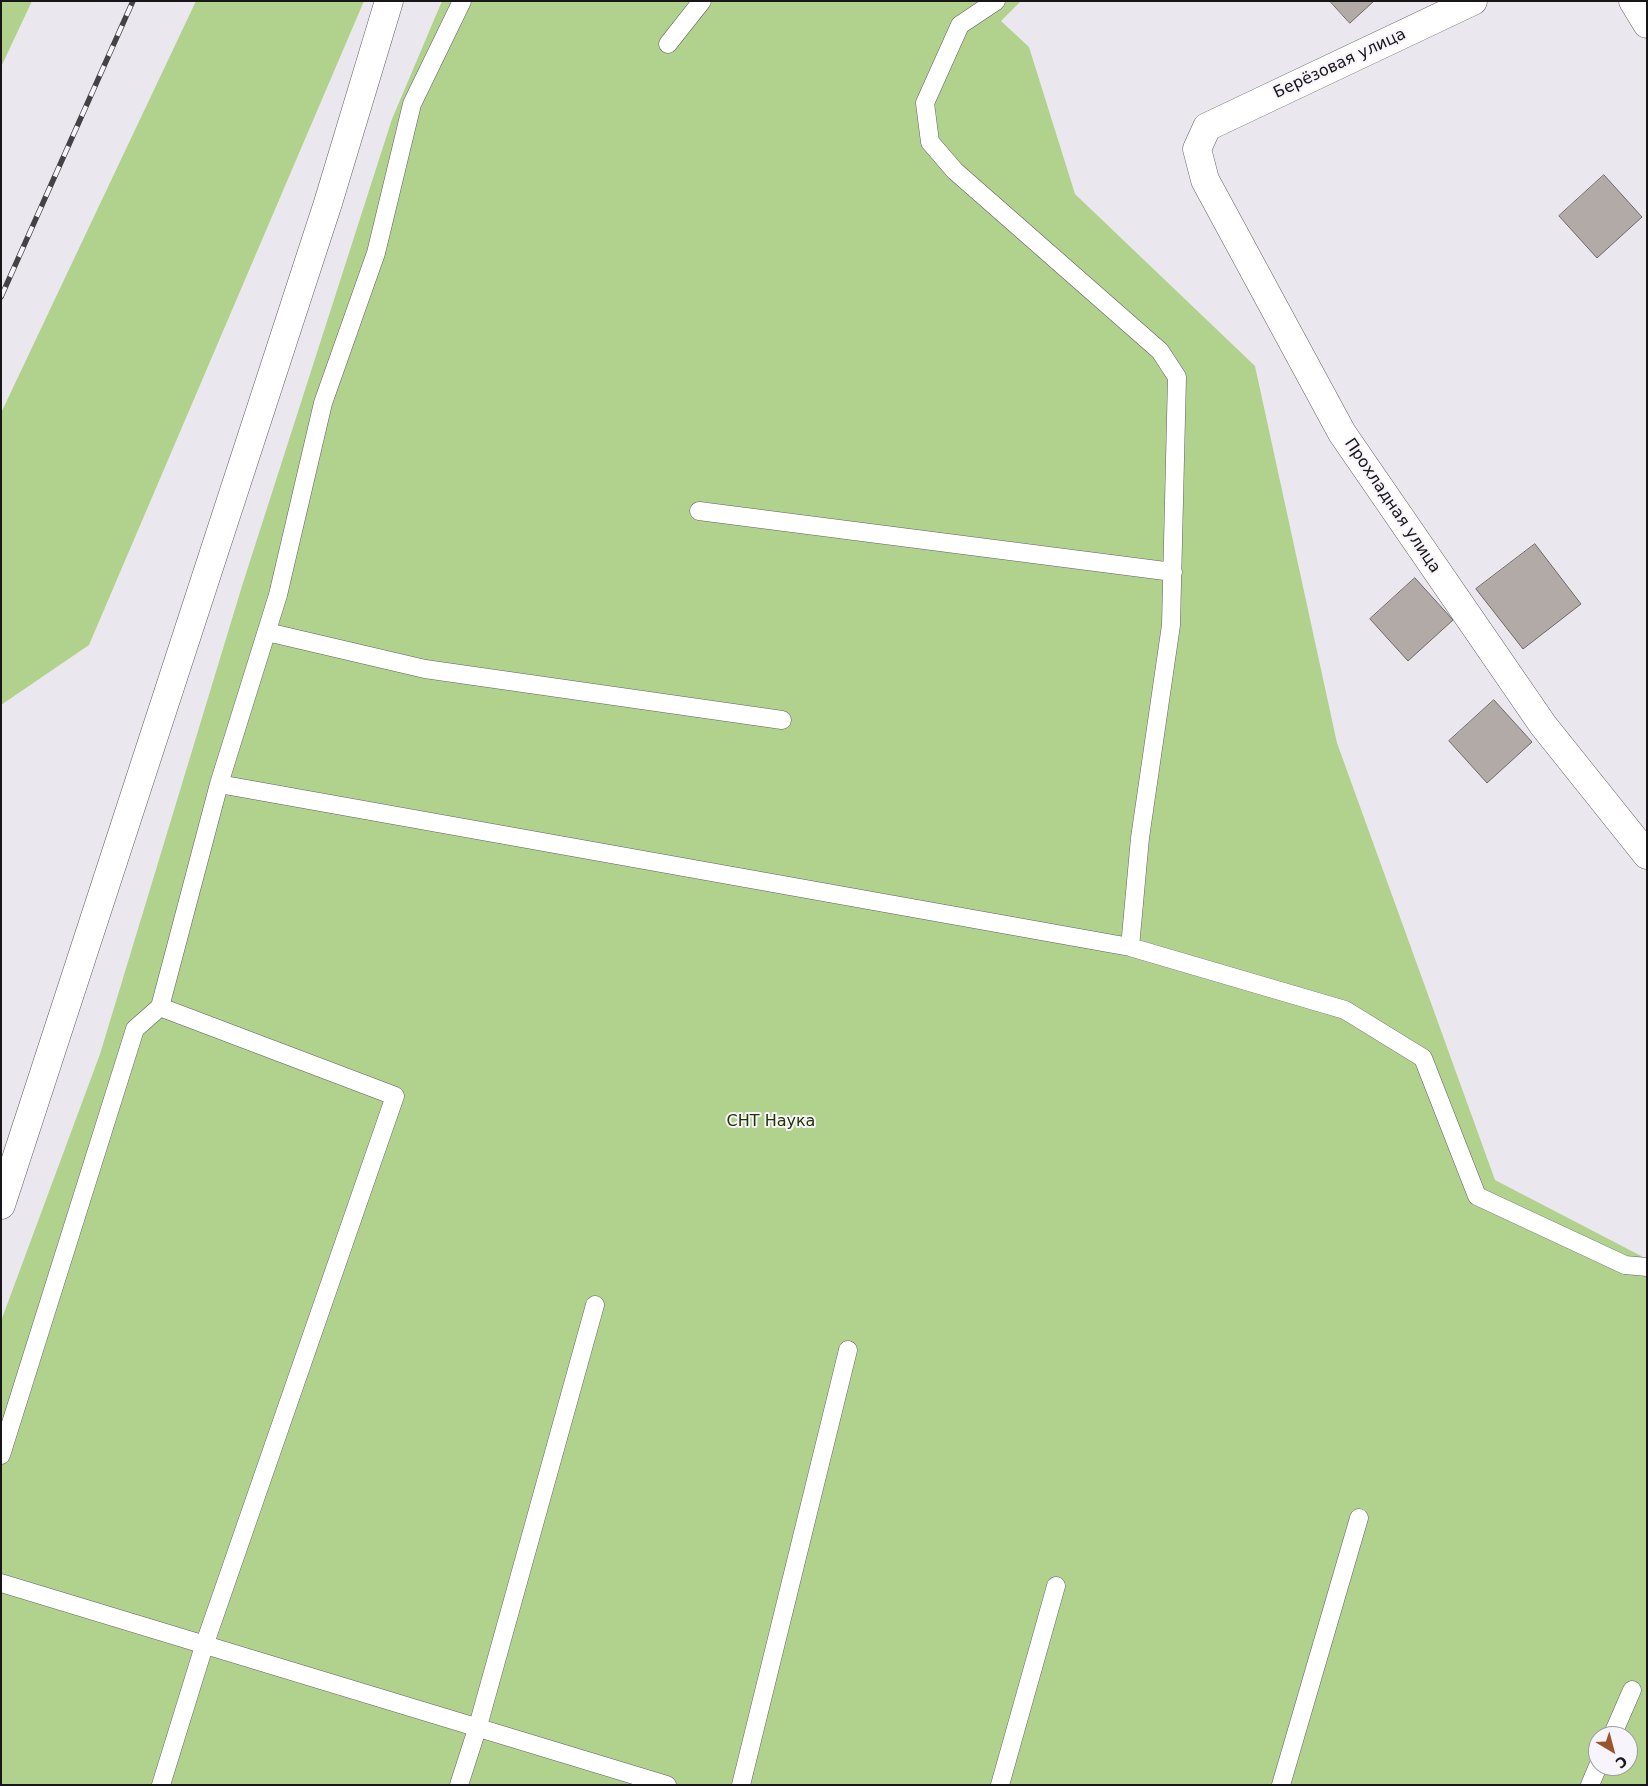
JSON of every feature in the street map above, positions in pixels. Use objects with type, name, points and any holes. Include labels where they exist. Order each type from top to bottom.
[{"type":"street","points":[[1,1205],[324,212],[389,1]]},
{"type":"street","name":"Берёзовая улица","points":[[1207,127],[1473,1]]},
{"type":"street","points":[[1633,1],[1647,24]]},
{"type":"street","name":"Прохладная улица","points":[[1207,127],[1197,149],[1205,180],[1342,433],[1543,725],[1647,855]]},
{"type":"lane","points":[[1,1455],[135,1029],[160,1007],[219,784],[278,595],[324,403],[376,253],[412,104],[462,1]]},
{"type":"lane","points":[[668,44],[702,1]]},
{"type":"lane","points":[[996,1],[960,25],[926,103],[930,142],[954,171],[1160,351],[1177,377],[1171,625],[1140,838],[1130,947]]},
{"type":"lane","points":[[699,512],[1173,572]]},
{"type":"lane","points":[[267,632],[425,669],[782,720]]},
{"type":"lane","points":[[219,784],[1130,947],[1345,1010],[1423,1058],[1477,1196],[1625,1265],[1647,1267]]},
{"type":"lane","points":[[160,1007],[395,1096],[204,1646],[161,1785]]},
{"type":"lane","points":[[459,1785],[478,1726],[595,1305]]},
{"type":"lane","points":[[741,1785],[848,1350]]},
{"type":"lane","points":[[1281,1785],[1359,1518]]},
{"type":"lane","points":[[1,1583],[204,1646],[478,1726],[667,1785]]},
{"type":"lane","points":[[1000,1785],[1056,1586]]},
{"type":"lane","points":[[1616,1726],[1632,1690]]},
{"type":"green space","points":[[1,1],[32,1],[1,67]]},
{"type":"green space","points":[[196,1],[364,1],[89,645],[1,705],[1,413]]},
{"type":"green space","name":"СНТ Наука","points":[[442,1],[1021,1],[1001,21],[1029,47],[1075,194],[1255,366],[1337,743],[1495,1180],[1647,1259],[1647,1785],[1,1785],[1,1321],[100,1054],[242,586],[392,119]]},
{"type":"building","points":[[1330,1],[1374,1],[1350,23]]},
{"type":"building","points":[[1604,175],[1642,217],[1597,258],[1559,216]]},
{"type":"building","points":[[1535,544],[1581,604],[1523,649],[1476,589]]},
{"type":"building","points":[[1415,578],[1453,620],[1408,661],[1370,619]]},
{"type":"building","points":[[1494,700],[1532,742],[1487,783],[1449,741]]},
{"type":"railway","points":[[1,297],[133,1]]}]
